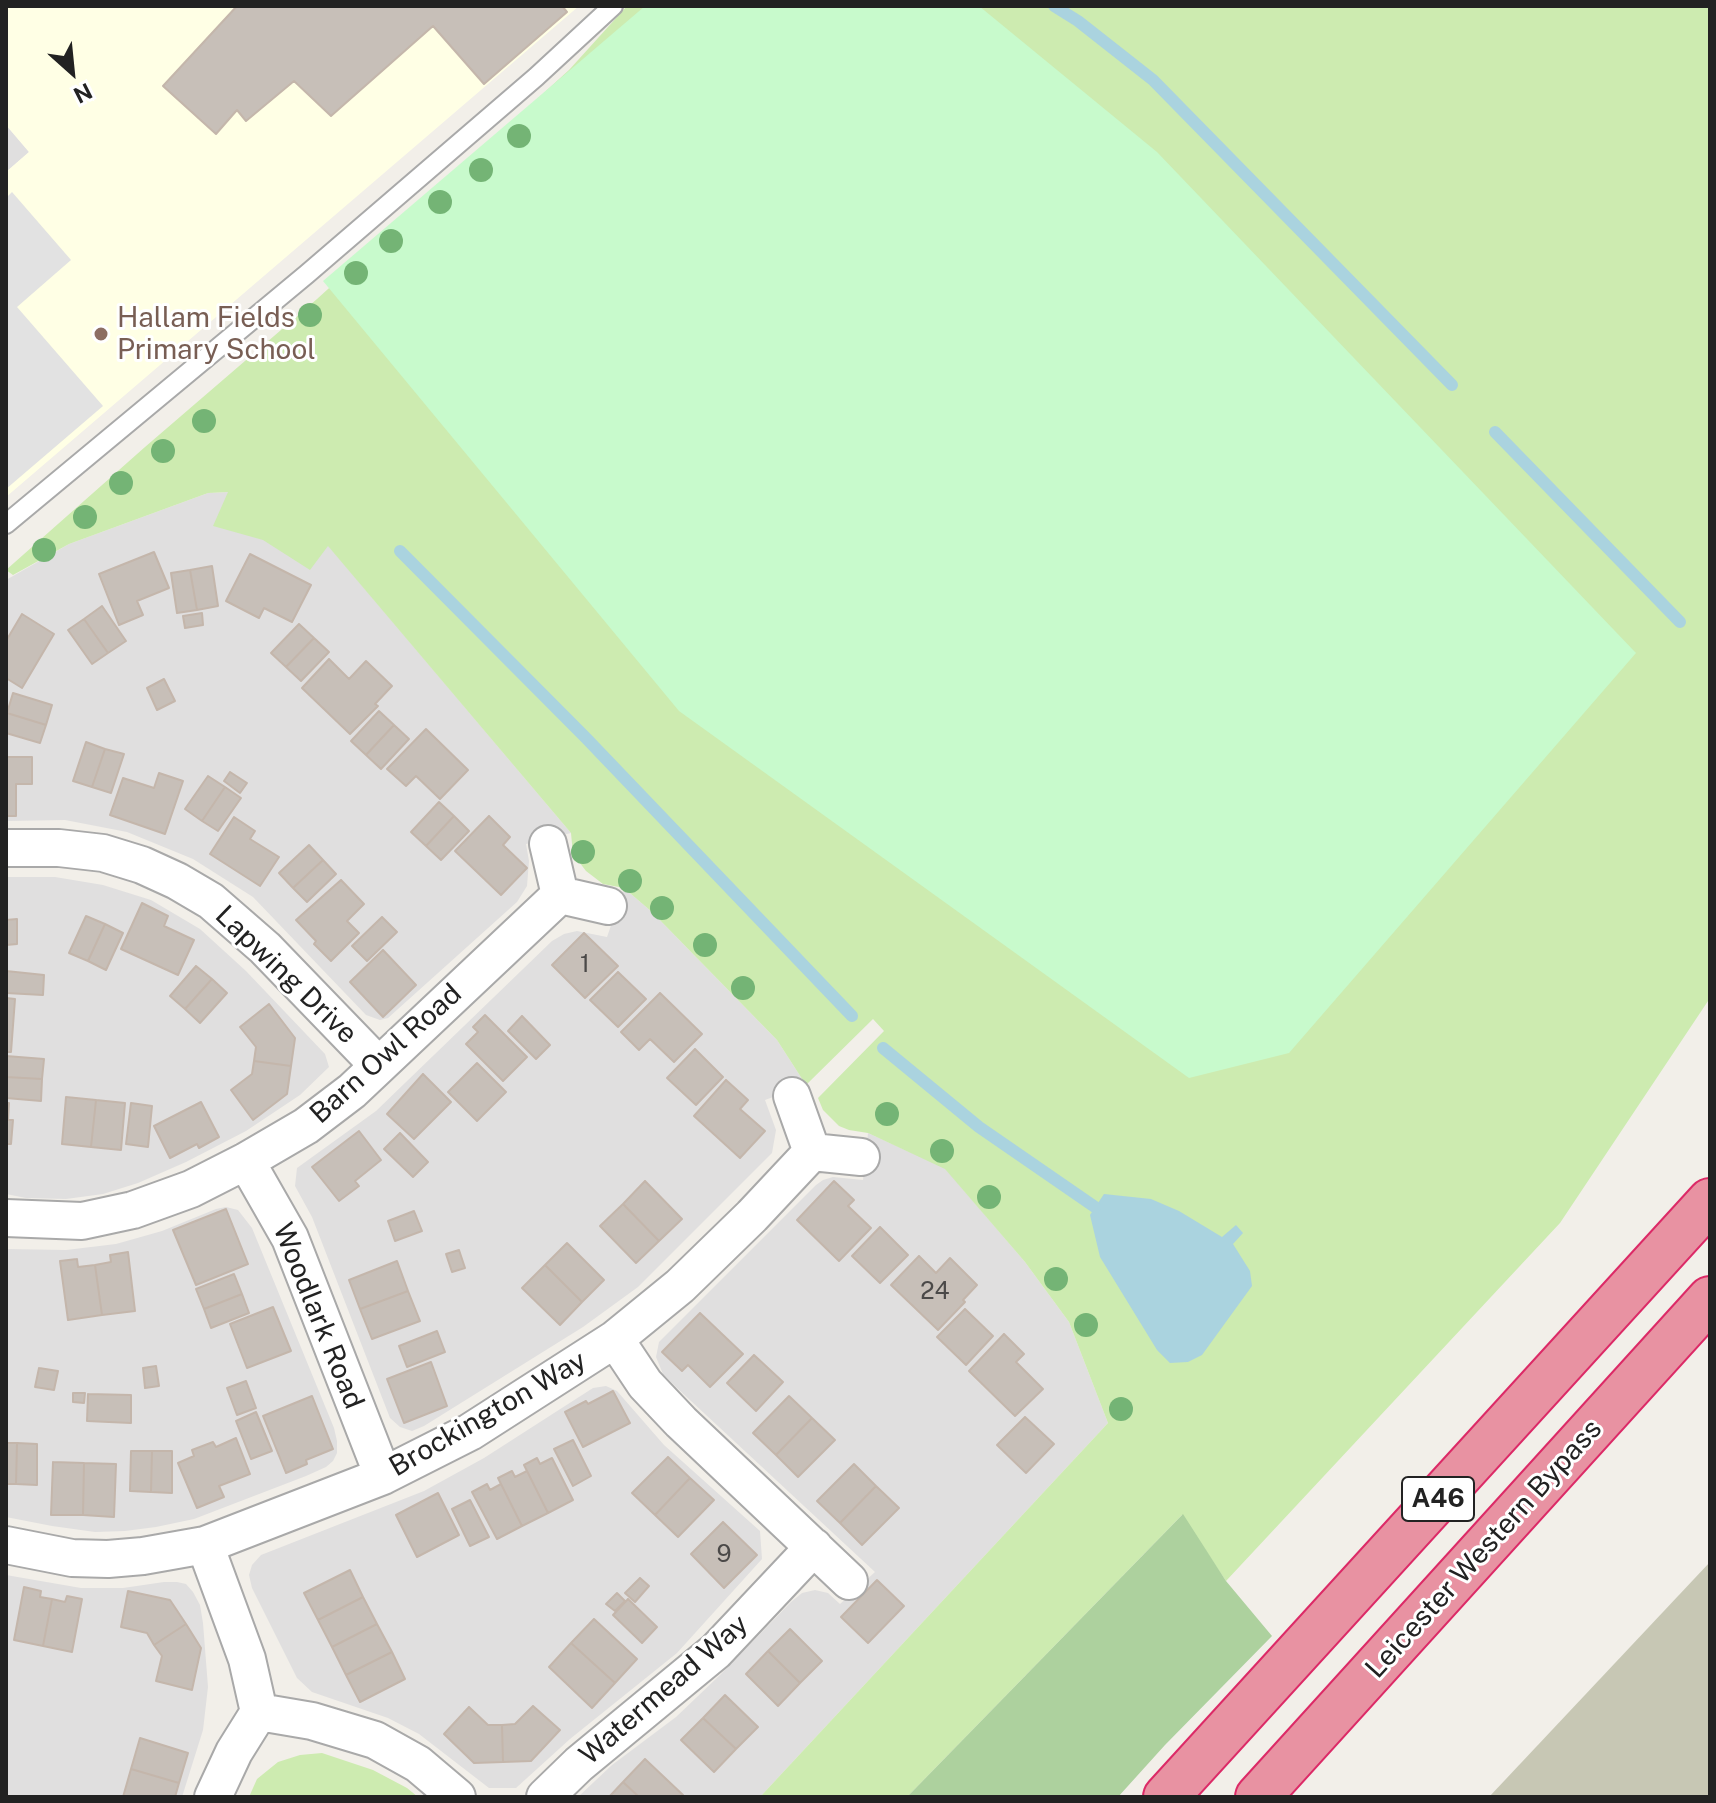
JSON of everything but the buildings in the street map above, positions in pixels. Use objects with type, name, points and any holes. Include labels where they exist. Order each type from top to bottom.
[{"type":"highway","name":"A46","points":[[1166,1797],[1710,1201]]},
{"type":"highway","name":"Leicester Western Bypass","points":[[1258,1797],[1710,1299]]},
{"type":"street","points":[[548,844],[560,895],[608,906]]},
{"type":"street","name":"Lapwing Drive","points":[[6,848],[59,848],[103,853],[142,865],[177,881],[211,901],[265,948],[378,1065]]},
{"type":"street","name":"Barn Owl Road","points":[[6,1218],[82,1221],[133,1210],[191,1189],[246,1161],[306,1126],[352,1091],[560,895]]},
{"type":"street","points":[[792,1096],[812,1152],[861,1157]]},
{"type":"street","name":"Brockington Way","points":[[6,1545],[72,1558],[108,1559],[205,1545],[383,1476],[470,1432],[615,1339],[680,1286],[812,1152]]},
{"type":"street","name":"Woodlark Road","points":[[246,1161],[290,1238],[383,1476]]},
{"type":"street","points":[[615,1339],[645,1384],[681,1422],[849,1581]]},
{"type":"street","points":[[205,1545],[247,1659],[259,1712],[234,1752],[213,1797]]},
{"type":"street","name":"Watermead Way","points":[[545,1797],[579,1764],[716,1651],[814,1547]]},
{"type":"street","points":[[259,1712],[312,1721],[375,1740],[418,1764],[457,1797]]},
{"type":"lane","points":[[6,524],[307,274],[536,77],[613,6]]},
{"type":"shaded area","name":"Hallam Fields Primary School","points":[[6,6],[579,6],[6,497],[6,172],[29,152],[6,125]]},
{"type":"shaded area","points":[[6,125],[29,152],[6,172]]},
{"type":"shaded area","points":[[12,192],[71,260],[17,307],[103,406],[6,489],[6,198]]},
{"type":"shaded area","points":[[229,492],[328,545],[571,833],[526,844],[529,861],[527,886],[517,902],[388,1018],[380,1020],[366,1015],[253,897],[193,859],[127,832],[65,820],[6,821],[6,580],[69,544],[208,493]]},
{"type":"shaded area","points":[[6,877],[55,877],[103,885],[151,900],[200,929],[246,971],[325,1054],[329,1067],[300,1095],[246,1131],[138,1183],[103,1194],[66,1199],[6,1194]]},
{"type":"shaded area","points":[[624,888],[652,912],[777,1040],[806,1085],[765,1100],[776,1130],[772,1153],[638,1287],[583,1327],[424,1426],[412,1431],[400,1427],[390,1418],[312,1217],[295,1186],[297,1168],[376,1111],[552,941],[577,931],[607,937]]},
{"type":"shaded area","points":[[868,1133],[945,1168],[1025,1262],[1069,1322],[1108,1423],[760,1797],[578,1797],[612,1765],[676,1717],[802,1593],[815,1590],[828,1593],[840,1604],[875,1572],[677,1388],[663,1374],[656,1357],[659,1342],[816,1185],[833,1177],[863,1180]]},
{"type":"shaded area","points":[[226,1207],[238,1210],[252,1228],[334,1428],[337,1453],[333,1461],[306,1476],[194,1519],[156,1527],[95,1532],[6,1517],[6,1249],[66,1250],[116,1244]]},
{"type":"shaded area","points":[[606,1386],[617,1391],[664,1445],[760,1531],[762,1559],[677,1653],[570,1739],[516,1788],[489,1788],[419,1734],[388,1718],[312,1692],[297,1678],[252,1588],[249,1575],[252,1565],[261,1555],[424,1491],[484,1458],[593,1388]]},
{"type":"shaded area","points":[[1710,1562],[1710,1797],[1489,1797]]},
{"type":"shaded area","points":[[6,1575],[81,1588],[123,1588],[177,1582],[186,1584],[193,1592],[200,1605],[203,1623],[208,1687],[203,1730],[182,1797],[6,1797]]},
{"type":"green space","points":[[627,6],[1710,6],[1710,998],[1560,1223],[1226,1581],[1182,1515],[907,1797],[760,1797],[1108,1423],[1069,1322],[1025,1262],[945,1169],[868,1133],[839,1126],[823,1110],[818,1098],[884,1031],[873,1019],[806,1085],[777,1040],[652,912],[624,888],[603,884],[586,871],[573,854],[571,833],[328,546],[310,570],[263,540],[213,526],[228,492],[208,493],[69,544],[13,575],[6,570],[317,299],[569,70]]},
{"type":"green space","points":[[645,6],[979,6],[1157,152],[1636,653],[1289,1053],[1189,1078],[679,711],[323,281]]},
{"type":"green space","points":[[1183,1514],[1226,1581],[1272,1636],[1118,1797],[907,1797]]},
{"type":"green space","points":[[322,1753],[373,1770],[418,1797],[249,1797],[257,1779],[278,1762],[300,1755]]},
{"type":"water","points":[[1104,1194],[1151,1199],[1179,1211],[1222,1237],[1236,1225],[1243,1233],[1233,1244],[1250,1271],[1252,1286],[1202,1355],[1188,1362],[1170,1363],[1157,1350],[1100,1257],[1090,1215]]},
{"type":"waterway","points":[[1054,6],[1153,80],[1452,385]]},
{"type":"waterway","points":[[1495,432],[1680,622]]},
{"type":"waterway","points":[[400,551],[586,738],[852,1016]]},
{"type":"waterway","points":[[883,1048],[979,1127],[1095,1207]]},
{"type":"place","name":"Hallam Fields Primary School","points":[[101,334]]}]
